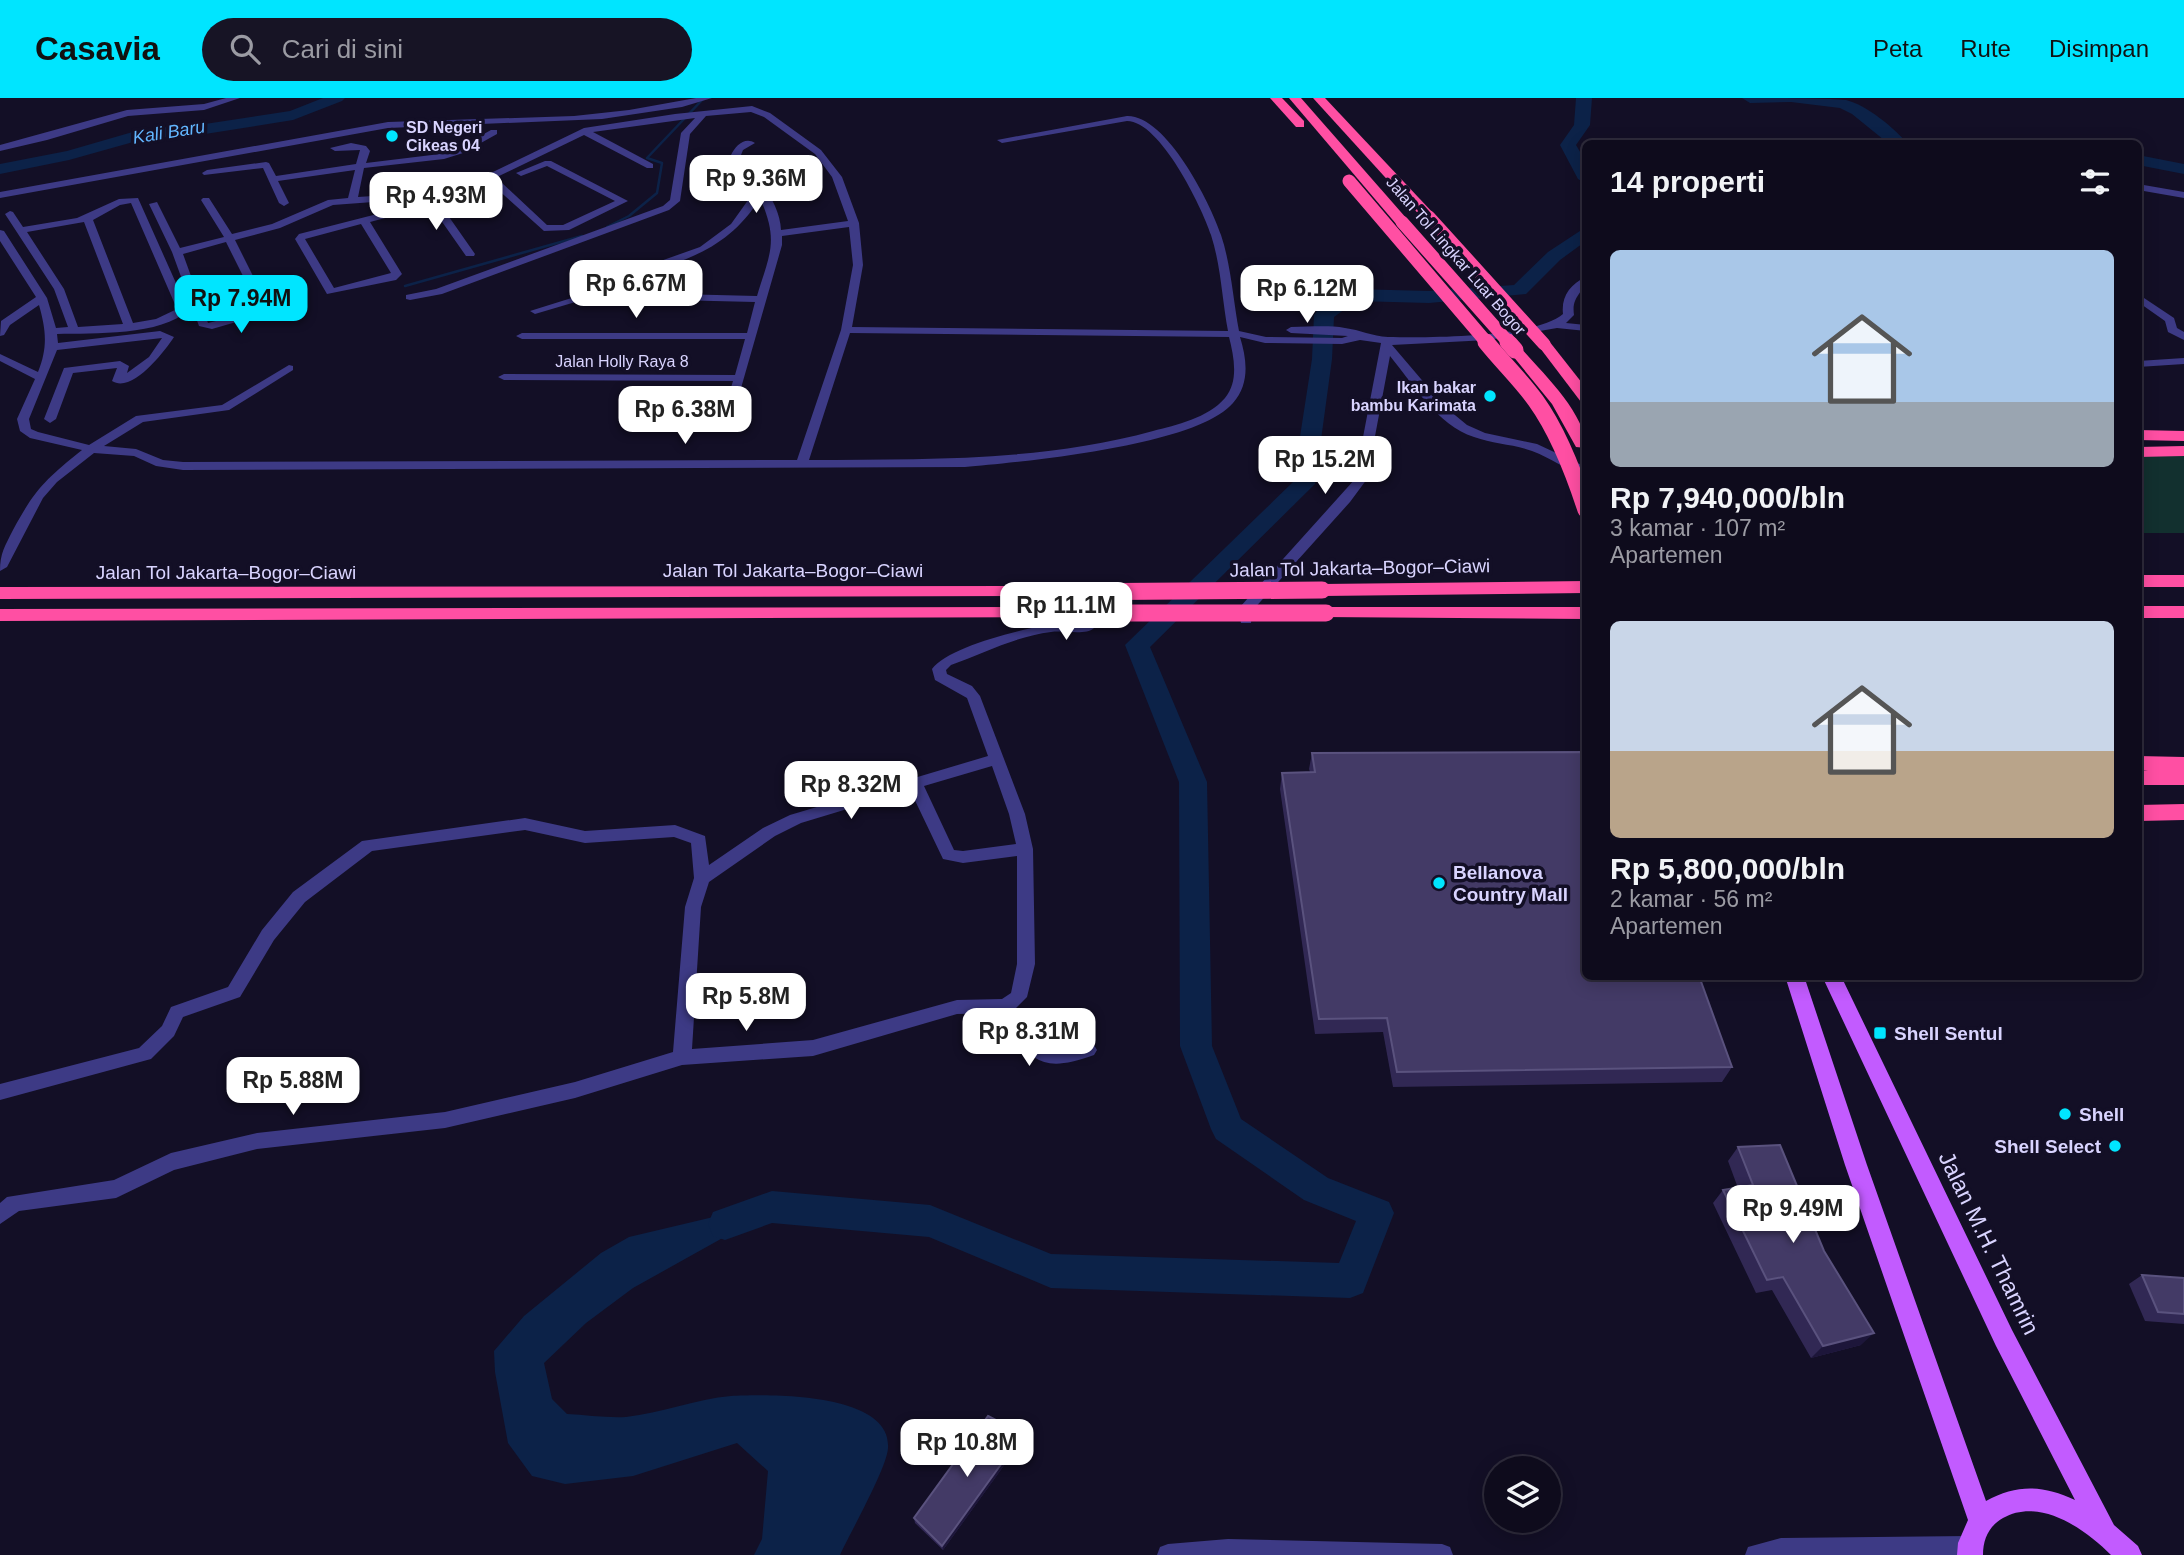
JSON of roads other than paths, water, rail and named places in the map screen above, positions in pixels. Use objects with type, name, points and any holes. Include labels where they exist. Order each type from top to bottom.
[{"type":"highway","points":[[1276,98],[1536,401],[1561,442],[1582,497]]},
{"type":"highway","name":"Jalan Tol Lingkar Luar Bogor","points":[[1294,98],[1559,402],[1582,442]]},
{"type":"highway","name":"Jalan Tol Lingkar Luar Bogor","points":[[1319,98],[1544,344],[1582,393]]},
{"type":"highway","points":[[1560,363],[1582,385]]},
{"type":"highway","points":[[2142,435],[2184,436]]},
{"type":"highway","points":[[2142,452],[2184,451]]},
{"type":"highway","points":[[2142,581],[2184,581]]},
{"type":"highway","name":"Jalan Tol Jakarta–Bogor–Ciawi","points":[[0,593],[1054,592],[1582,587]]},
{"type":"highway","points":[[0,615],[1582,612]]},
{"type":"highway","points":[[2142,612],[2184,612]]},
{"type":"highway","points":[[2142,764],[2184,764]]},
{"type":"highway","points":[[2142,778],[2184,778]]},
{"type":"highway","points":[[2142,813],[2184,812]]},
{"type":"main road","points":[[1795,980],[1848,1143],[1980,1520]]},
{"type":"main road","name":"Jalan M.H. Thamrin","points":[[1833,980],[2004,1338],[2104,1530]]},
{"type":"main road","points":[[1970,1551],[1980,1520],[2002,1503],[2032,1499],[2068,1508],[2104,1530],[2129,1555]]},
{"type":"street","points":[[0,148],[127,113],[204,107],[236,98]]},
{"type":"street","points":[[0,195],[177,166],[354,133],[372,127],[435,121],[495,122],[592,111],[653,110],[704,99]]},
{"type":"street","points":[[731,99],[742,108]]},
{"type":"street","points":[[364,221],[397,274],[392,278],[331,292],[300,239],[303,236],[364,221],[484,182],[584,131],[742,108],[767,115],[818,152],[837,177],[853,220],[858,265],[846,331],[802,462]]},
{"type":"street","points":[[410,297],[464,283],[666,208],[675,201],[686,133],[699,114]]},
{"type":"street","points":[[0,233],[42,298],[52,331],[52,348],[23,419],[26,431],[91,449],[136,453],[160,463],[183,466],[993,461],[1042,456],[1165,433],[1202,419],[1226,405],[1237,388],[1241,334],[1216,235],[1207,211],[1175,157],[1146,122],[1136,118],[1073,125],[1039,135],[1002,140]]},
{"type":"street","points":[[639,135],[655,119]]},
{"type":"street","points":[[368,138],[372,127]]},
{"type":"street","points":[[584,131],[650,166]]},
{"type":"street","points":[[272,179],[441,157],[494,132]]},
{"type":"street","points":[[731,408],[775,258],[777,229],[761,189],[736,155],[739,148],[750,144]]},
{"type":"street","points":[[335,148],[351,146],[363,148],[365,151],[353,199]]},
{"type":"street","points":[[177,252],[276,226],[331,202],[353,199],[433,199],[498,184],[548,163],[623,201],[565,228],[544,228],[498,184]]},
{"type":"street","points":[[207,173],[262,164],[284,203]]},
{"type":"street","points":[[2142,188],[2184,195]]},
{"type":"street","points":[[585,297],[585,292],[715,243],[748,213],[761,189]]},
{"type":"street","points":[[433,199],[470,254]]},
{"type":"street","points":[[21,230],[87,218],[118,201],[135,200],[183,310],[176,316],[149,323],[52,331]]},
{"type":"street","points":[[154,204],[177,252],[204,326],[264,313],[266,309],[230,239],[206,200]]},
{"type":"street","points":[[10,214],[59,289],[74,330]]},
{"type":"street","points":[[87,218],[130,326]]},
{"type":"street","points":[[777,229],[853,220]]},
{"type":"street","points":[[1557,325],[1569,315],[1566,304],[1572,291],[1582,283]]},
{"type":"street","points":[[535,311],[585,297],[762,299]]},
{"type":"street","points":[[0,333],[5,323],[42,298]]},
{"type":"street","points":[[2142,301],[2170,320],[2172,330],[2184,337]]},
{"type":"street","points":[[141,337],[149,323]]},
{"type":"street","points":[[1241,334],[1269,329],[1360,337],[1388,343],[1488,337],[1557,325],[1582,328]]},
{"type":"street","points":[[846,331],[1241,334],[1278,340],[1336,336]]},
{"type":"street","points":[[50,419],[68,370],[114,364],[122,366],[153,359],[168,337],[160,334],[52,348]]},
{"type":"street","points":[[522,336],[751,336]]},
{"type":"street","points":[[1388,343],[1441,411],[1473,433],[1534,447],[1552,455],[1570,469],[1582,470]]},
{"type":"street","points":[[1246,620],[1245,610],[1361,479],[1388,343]]},
{"type":"street","points":[[0,357],[41,378]]},
{"type":"street","points":[[2142,364],[2184,361]]},
{"type":"street","points":[[0,567],[37,497],[91,449],[139,419],[225,408],[289,368]]},
{"type":"street","name":"Jalan Holly Raya 8","points":[[504,377],[739,378]]},
{"type":"street","points":[[0,1215],[14,1203],[116,1189],[171,1162],[257,1140],[445,1120],[575,1090],[682,1057],[813,1048],[957,1007],[1004,1006],[1018,997],[1025,976],[1025,849],[1017,814],[973,696],[967,690],[940,677],[939,669],[946,662],[1045,627],[1068,624],[1087,628]]},
{"type":"street","points":[[702,878],[769,832],[796,819],[997,759]]},
{"type":"street","points":[[915,784],[949,855],[963,857],[1025,849]]},
{"type":"street","points":[[0,1093],[145,1054],[168,1031],[177,1012],[234,992],[268,935],[299,897],[368,845],[525,824],[585,837],[675,831],[699,840],[702,878],[693,907],[682,1057]]},
{"type":"street","points":[[1004,1006],[1042,1054],[1055,1058],[1088,1050]]},
{"type":"street","points":[[1756,1555],[1781,1549],[1970,1551]]},
{"type":"street","points":[[1168,1555],[1228,1550],[1442,1555]]},
{"type":"water","points":[[743,1210],[761,1211],[762,1216],[633,1288],[586,1323],[544,1363],[552,1399],[567,1414],[626,1417],[731,1396],[771,1395],[824,1400],[850,1406],[870,1416],[884,1430],[888,1448],[875,1485],[840,1555],[754,1555],[762,1539],[768,1471],[737,1443],[633,1476],[565,1484],[532,1476],[508,1443],[495,1372],[494,1351],[524,1316],[601,1253],[629,1237]]},
{"type":"waterway","name":"Kali Baru","points":[[0,169],[69,155],[143,134],[205,129],[293,115],[337,98]]},
{"type":"waterway","points":[[607,227],[629,216],[657,193],[662,163],[647,158],[704,98]]},
{"type":"waterway","points":[[1582,171],[1568,145],[1582,125],[1584,98]]},
{"type":"waterway","points":[[1750,98],[1786,98]]},
{"type":"waterway","points":[[1795,98],[1844,104],[1858,111],[1895,140]]},
{"type":"waterway","points":[[2142,161],[2184,169]]},
{"type":"waterway","points":[[725,1224],[772,1207],[930,1221],[1051,1271],[1350,1281],[1377,1213],[1316,1189],[1228,1129],[1196,1046],[1193,782],[1137,645],[1304,484],[1322,359],[1324,315],[1352,295],[1429,297],[1519,290],[1554,256],[1582,235]]},
{"type":"waterway","points":[[405,286],[582,236]]},
{"type":"place","name":"SD Negeri Cikeas 04","points":[[392,136]]},
{"type":"place","name":"Ikan bakar bambu Karimata","points":[[1490,396]]},
{"type":"place","name":"Bellanova Country Mall","points":[[1439,883]]},
{"type":"place","name":"Shell Sentul","points":[[1880,1033]]},
{"type":"place","name":"Shell","points":[[2065,1114]]},
{"type":"place","name":"Shell Select","points":[[2115,1146]]}]
